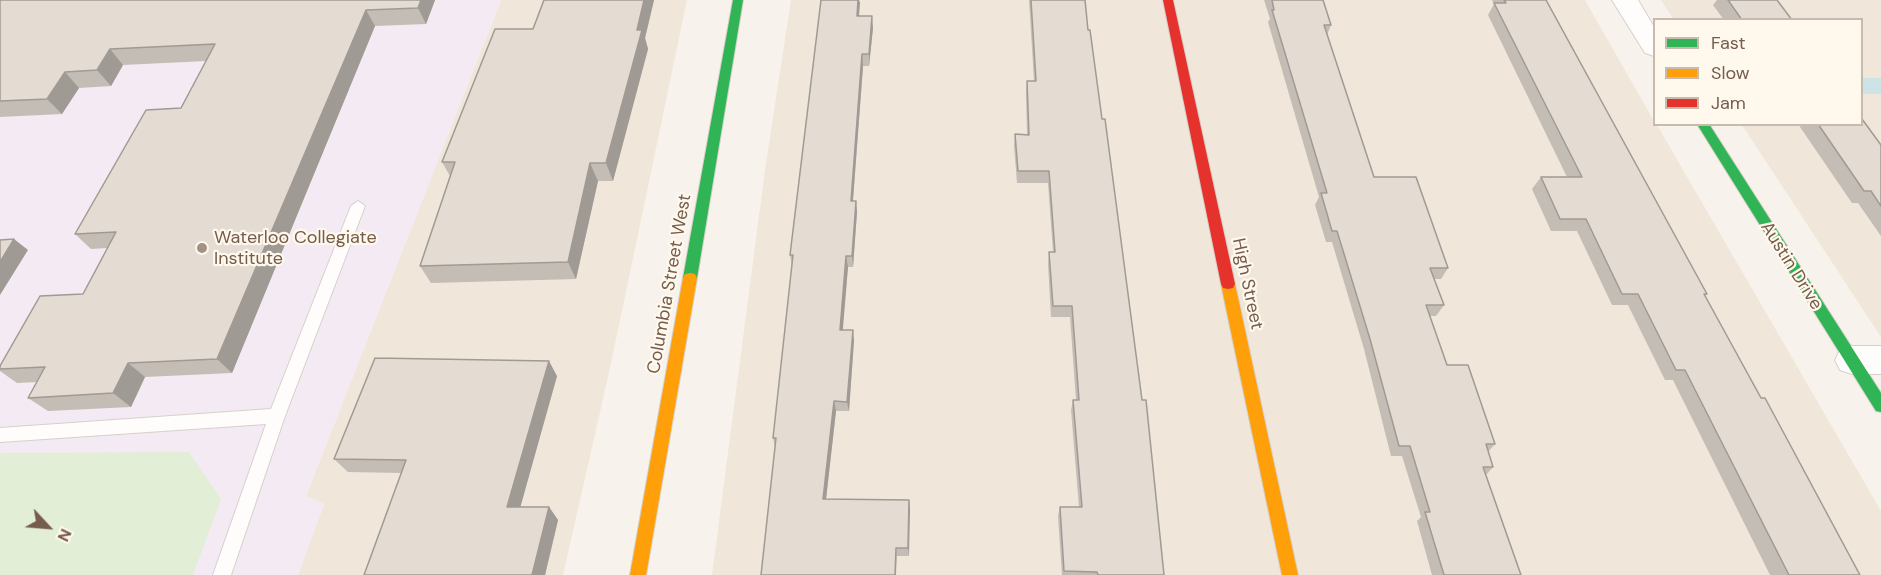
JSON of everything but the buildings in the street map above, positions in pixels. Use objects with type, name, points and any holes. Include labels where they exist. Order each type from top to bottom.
[{"type":"street","name":"Columbia Street West","points":[[638,575],[738,0]]},
{"type":"street","name":"High Street","points":[[1168,0],[1290,575]]},
{"type":"street","points":[[1625,0],[1653,45]]},
{"type":"street","name":"Austin Drive","points":[[1704,126],[1826,322],[1867,360],[1881,406]]},
{"type":"lane","points":[[222,575],[277,416],[358,206]]},
{"type":"lane","points":[[0,435],[277,416]]},
{"type":"shaded area","name":"Waterloo Collegiate Institute","points":[[0,0],[501,0],[306,496],[324,504],[298,575],[0,575]]},
{"type":"shaded area","points":[[501,0],[687,0],[610,368],[563,575],[298,575],[324,504],[306,496]]},
{"type":"shaded area","points":[[791,0],[1585,0],[1653,119],[1653,126],[1658,126],[1881,511],[1881,575],[712,575],[765,170]]},
{"type":"shaded area","points":[[1661,0],[1881,0],[1881,337],[1743,126],[1863,126],[1863,18],[1672,18]]},
{"type":"green space","points":[[189,452],[221,499],[193,575],[0,575],[0,453]]},
{"type":"water","points":[[1863,78],[1881,78],[1881,94],[1863,94]]},
{"type":"traffic: fast","points":[[690,278],[738,0]]},
{"type":"traffic: fast","points":[[1704,126],[1881,406]]},
{"type":"traffic: slow","points":[[638,575],[690,278]]},
{"type":"traffic: slow","points":[[1228,284],[1290,575]]},
{"type":"traffic: jam","points":[[1168,0],[1228,284]]},
{"type":"place","name":"Waterloo Collegiate Institute","points":[[202,248]]}]
